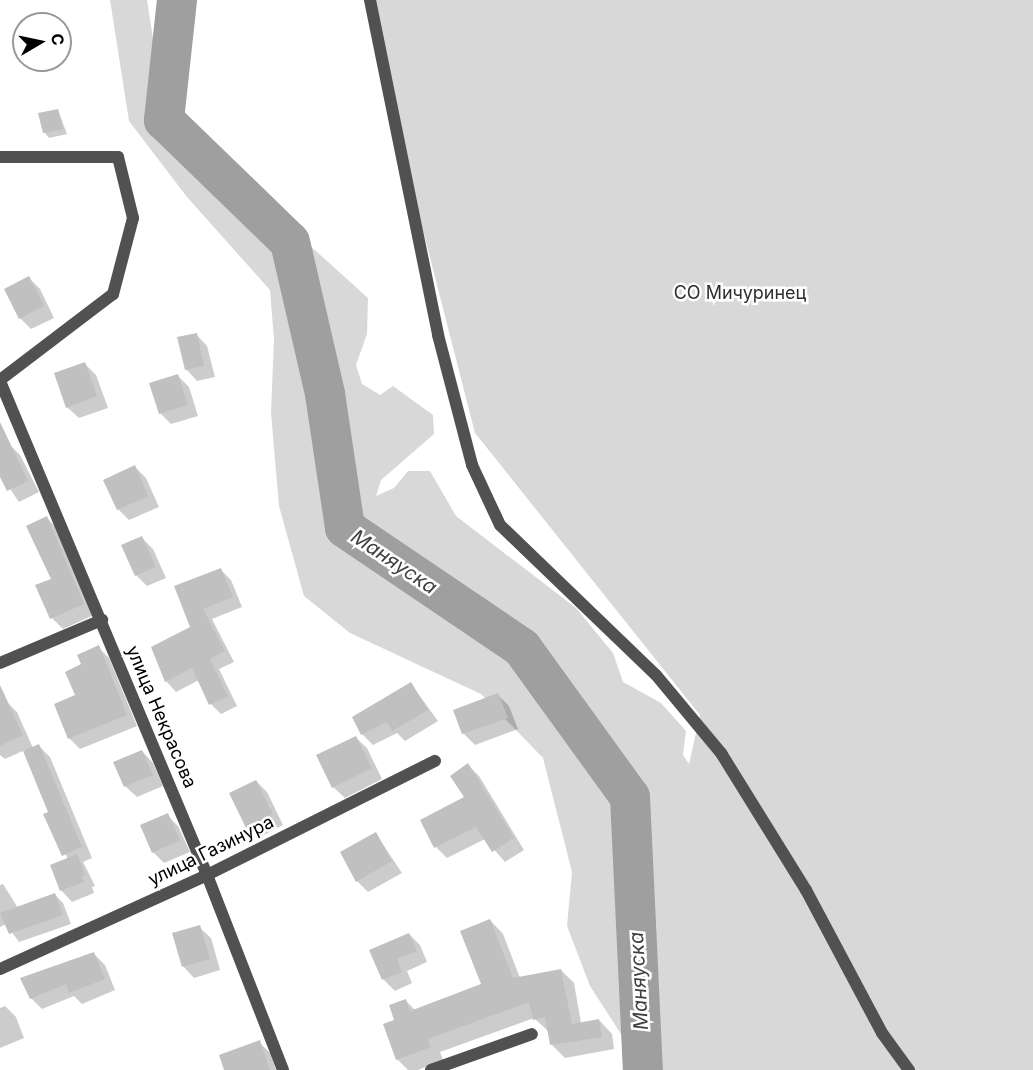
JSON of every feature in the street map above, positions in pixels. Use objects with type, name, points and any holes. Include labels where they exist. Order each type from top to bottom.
[{"type":"street","points":[[370,0],[438,335],[472,465],[500,525],[656,675],[721,753],[806,890],[882,1032],[909,1070]]},
{"type":"street","points":[[0,157],[118,157],[133,218],[113,294],[0,380]]},
{"type":"street","name":"улица Некрасова","points":[[0,380],[207,875],[283,1070]]},
{"type":"street","points":[[0,663],[102,620]]},
{"type":"street","name":"улица Газинура","points":[[0,969],[207,875],[435,761]]},
{"type":"street","points":[[431,1070],[532,1034]]},
{"type":"green space","name":"СО Мичуринец","points":[[110,0],[147,0],[159,77],[180,117],[205,151],[368,298],[367,334],[356,365],[362,384],[380,395],[393,386],[433,415],[434,434],[381,480],[376,496],[394,488],[408,471],[430,471],[456,516],[576,608],[613,653],[623,682],[661,703],[686,731],[683,755],[689,764],[700,715],[475,433],[364,0],[1033,0],[1033,1070],[644,1070],[590,986],[567,926],[572,872],[543,758],[481,694],[350,633],[304,596],[279,506],[271,413],[274,340],[270,290],[187,197],[129,121]]},
{"type":"building","points":[[58,109],[63,129],[43,133],[38,113]]},
{"type":"building","points":[[29,276],[44,306],[19,319],[4,289]]},
{"type":"building","points":[[197,333],[204,366],[185,370],[177,337]]},
{"type":"building","points":[[85,362],[97,396],[66,408],[54,373]]},
{"type":"building","points":[[178,374],[188,405],[159,414],[149,383]]},
{"type":"building","points":[[0,422],[28,481],[7,491],[0,477]]},
{"type":"building","points":[[135,465],[148,496],[117,510],[103,480]]},
{"type":"building","points":[[47,516],[84,604],[50,619],[35,585],[51,579],[26,526]]},
{"type":"building","points":[[142,536],[156,567],[135,576],[121,545]]},
{"type":"building","points":[[221,568],[233,597],[203,609],[225,651],[210,659],[228,696],[209,705],[192,668],[165,682],[151,647],[190,627],[174,586]]},
{"type":"building","points":[[99,645],[127,715],[68,739],[54,704],[75,695],[65,672],[81,664],[77,655]]},
{"type":"building","points":[[411,682],[428,710],[392,731],[387,722],[361,735],[352,717]]},
{"type":"building","points":[[0,685],[23,735],[0,746]]},
{"type":"building","points":[[498,693],[508,718],[462,734],[453,710]]},
{"type":"building","points":[[356,736],[372,768],[332,788],[316,755]]},
{"type":"building","points":[[39,744],[82,847],[62,856],[43,814],[48,812],[23,751]]},
{"type":"building","points":[[142,750],[153,775],[124,787],[113,762]]},
{"type":"building","points":[[468,763],[514,838],[492,852],[476,827],[434,848],[420,820],[464,797],[450,776]]},
{"type":"building","points":[[256,780],[273,814],[246,828],[229,793]]},
{"type":"building","points":[[168,813],[180,840],[152,853],[140,825]]},
{"type":"building","points":[[376,832],[392,861],[356,882],[340,852]]},
{"type":"building","points":[[77,854],[85,875],[82,876],[84,882],[60,891],[50,865]]},
{"type":"building","points":[[55,893],[63,915],[9,934],[0,913]]},
{"type":"building","points":[[490,919],[513,978],[561,969],[572,1024],[599,1019],[602,1037],[550,1045],[545,1017],[533,1020],[529,1002],[428,1039],[431,1047],[396,1060],[383,1024],[394,1020],[389,1005],[406,999],[410,1011],[481,984],[460,931]]},
{"type":"building","points":[[200,925],[210,959],[182,967],[172,933]]},
{"type":"building","points":[[409,933],[417,951],[397,959],[402,972],[382,980],[369,950]]},
{"type":"building","points":[[94,952],[105,979],[69,993],[66,984],[30,999],[20,978]]},
{"type":"building","points":[[260,1040],[270,1070],[224,1070],[219,1055]]},
{"type":"waterway","name":"Маняуска","points":[[177,0],[164,120],[290,242],[325,394],[345,528],[522,648],[630,797],[643,1070]]}]
